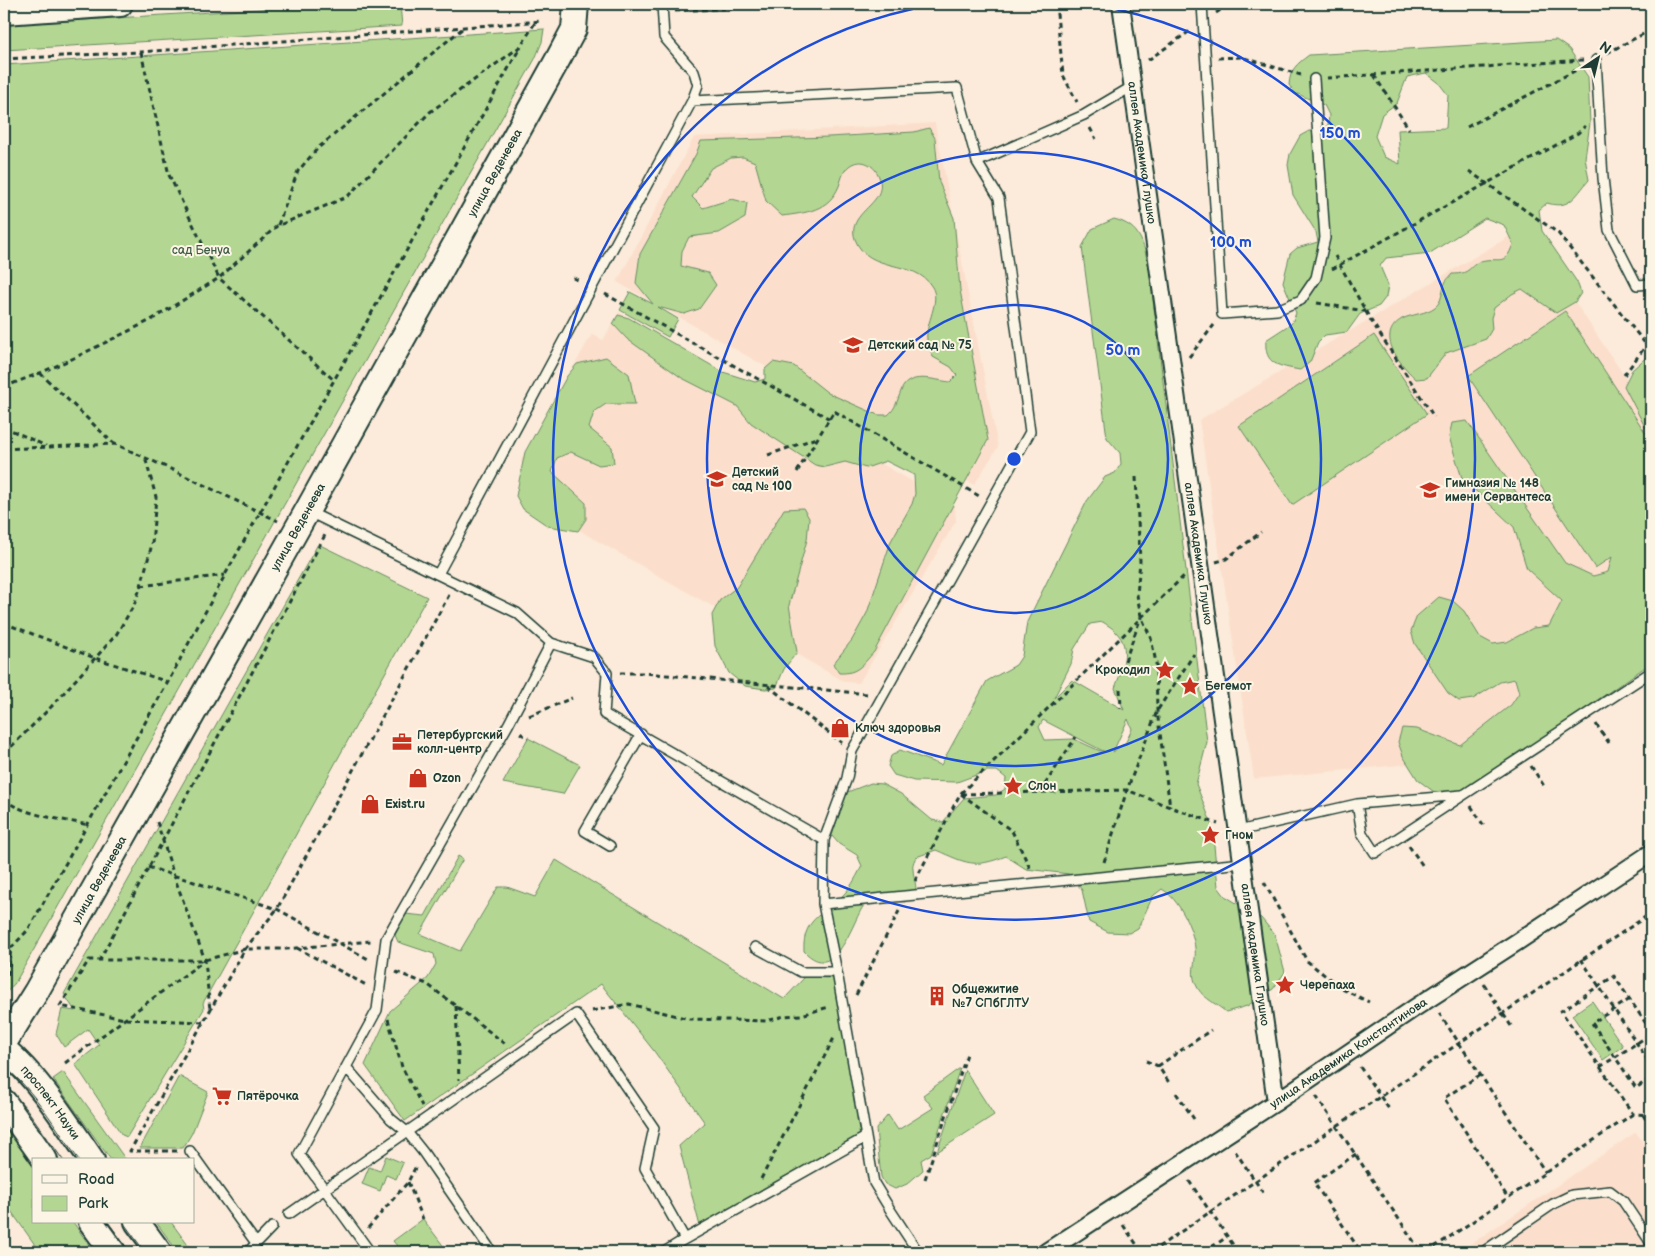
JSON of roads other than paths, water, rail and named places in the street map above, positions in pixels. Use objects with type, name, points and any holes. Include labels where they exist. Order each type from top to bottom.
[{"type":"street","points":[[4,12],[120,4]]},
{"type":"street","name":"улица Веденеева","points":[[4,1043],[36,992],[302,520],[558,59],[574,29],[576,4]]},
{"type":"street","name":"аллея Академика Глушко","points":[[1121,4],[1175,381],[1207,568],[1210,630],[1276,1102]]},
{"type":"street","name":"улица Академика Константинова","points":[[1046,1252],[1651,853]]},
{"type":"street","name":"проспект Науки","points":[[4,1049],[20,1062],[36,1081],[91,1158]]},
{"type":"street","points":[[7,1112],[44,1158]]},
{"type":"street","points":[[92,1224],[113,1252]]},
{"type":"street","points":[[138,1224],[159,1252]]},
{"type":"lane","points":[[1202,4],[1222,314],[1277,310],[1301,300],[1316,278],[1325,238],[1314,79]]},
{"type":"lane","points":[[438,574],[692,101],[698,85],[694,72],[664,38],[662,8]]},
{"type":"lane","points":[[1596,60],[1603,178],[1609,230],[1636,285],[1651,284]]},
{"type":"lane","points":[[977,162],[1084,115],[1132,79]]},
{"type":"lane","points":[[692,101],[957,88],[977,162],[999,198],[1030,432],[852,751],[847,778],[824,840],[823,904],[843,1003],[874,1182],[918,1252]]},
{"type":"lane","points":[[302,520],[331,524],[438,574],[517,612],[551,643],[594,657],[607,673],[604,714],[824,840]]},
{"type":"lane","points":[[370,1252],[299,1154],[377,1010],[386,939],[508,725],[551,643]]},
{"type":"lane","points":[[1357,804],[1362,832],[1375,853],[1651,672]]},
{"type":"lane","points":[[610,846],[585,831],[640,734]]},
{"type":"lane","points":[[1238,831],[1357,804],[1463,795]]},
{"type":"lane","points":[[823,904],[1242,863]]},
{"type":"lane","points":[[756,947],[801,972],[837,972]]},
{"type":"lane","points":[[289,1214],[576,1014],[654,1128],[645,1168],[685,1238]]},
{"type":"lane","points":[[346,1068],[391,1119],[407,1132],[423,1152],[492,1252]]},
{"type":"lane","points":[[664,1252],[685,1238],[866,1137]]},
{"type":"lane","points":[[190,1151],[256,1243]]},
{"type":"lane","points":[[1483,1252],[1559,1201],[1572,1195],[1610,1191],[1623,1201],[1651,1243]]},
{"type":"lane","points":[[248,1252],[272,1228]]},
{"type":"tram line","points":[[4,1067],[35,1098],[78,1158]]},
{"type":"tram line","points":[[4,1083],[26,1108],[62,1158]]},
{"type":"tram line","points":[[109,1224],[130,1252]]},
{"type":"tram line","points":[[124,1224],[145,1252]]},
{"type":"place","name":"Детский сад № 75","points":[[853,345]]},
{"type":"place","name":"Детский сад № 100","points":[[717,479]]},
{"type":"place","name":"Гимназия № 148 имени Сервантеса","points":[[1430,490]]},
{"type":"place","name":"Крокодил","points":[[1165,670]]},
{"type":"place","name":"Бегемот","points":[[1190,686]]},
{"type":"place","name":"Ключ здоровья","points":[[840,728]]},
{"type":"place","name":"Петербургский колл-центр","points":[[402,742]]},
{"type":"place","name":"Ozon","points":[[418,778]]},
{"type":"place","name":"Слон","points":[[1013,786]]},
{"type":"place","name":"Exist.ru","points":[[370,804]]},
{"type":"place","name":"Гном","points":[[1210,835]]},
{"type":"place","name":"Черепаха","points":[[1285,985]]},
{"type":"place","name":"Общежитие №7 СПбГЛТУ","points":[[937,996]]},
{"type":"place","name":"Пятёрочка","points":[[222,1096]]},
{"type":"park label","name":"сад Бенуа","points":[[201,250]]}]
